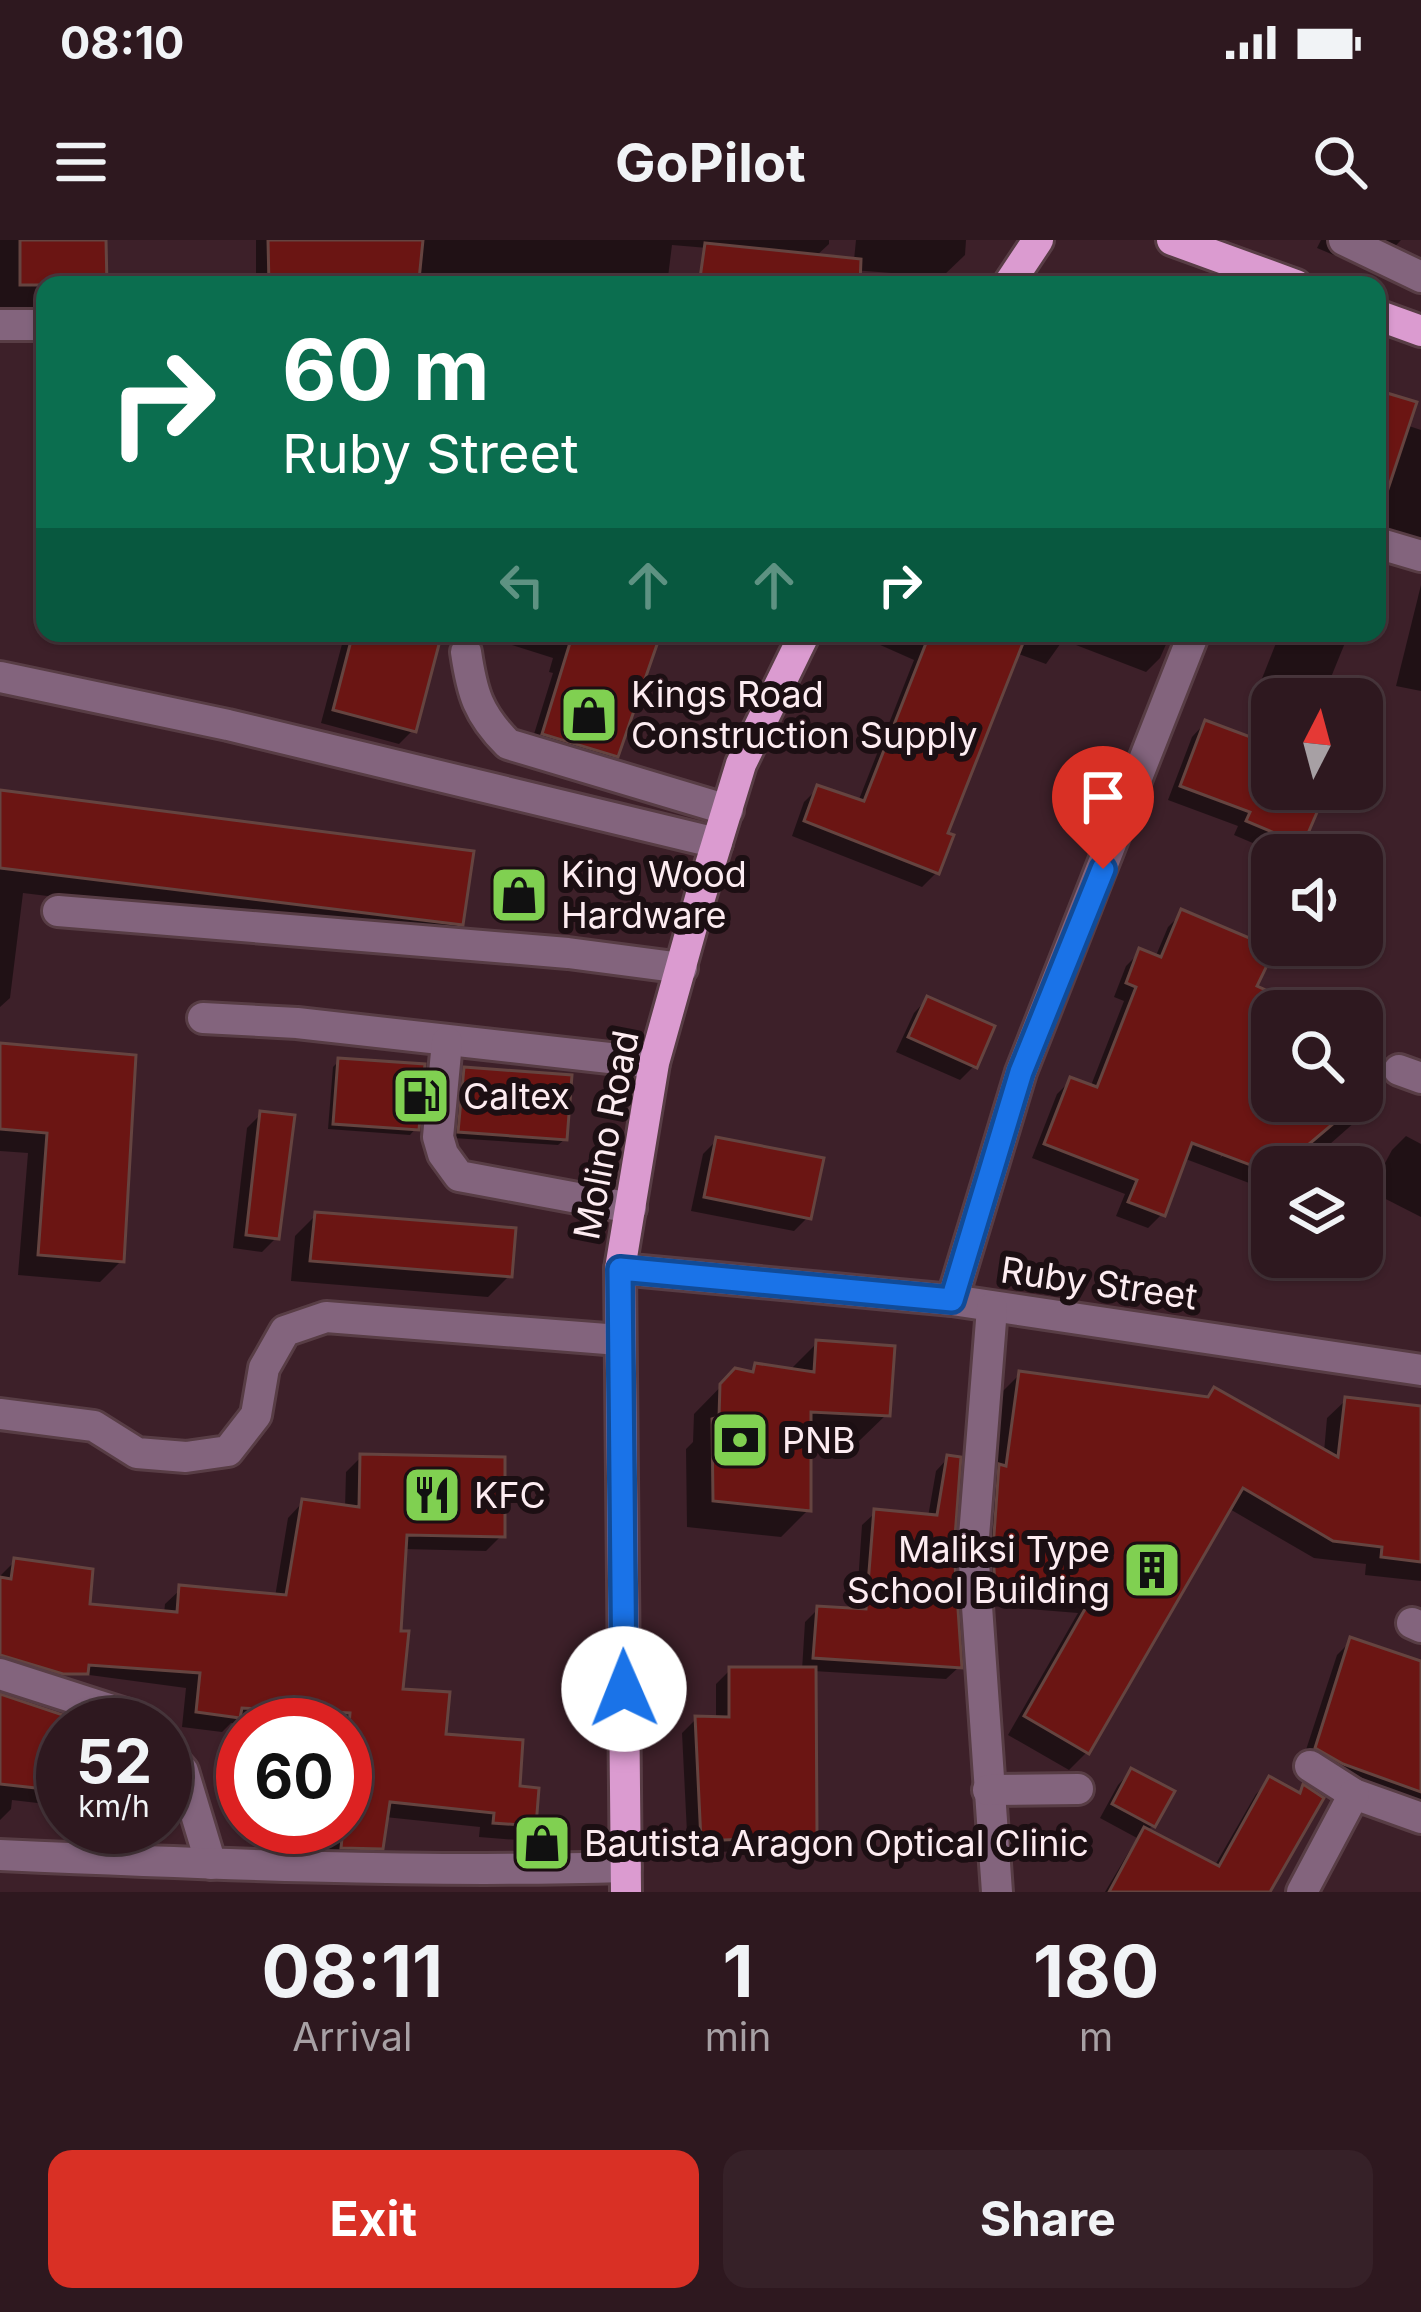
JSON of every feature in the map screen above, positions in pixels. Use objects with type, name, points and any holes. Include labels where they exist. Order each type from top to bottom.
[{"type":"main road","points":[[1014,276],[1038,240]]},
{"type":"main road","points":[[1172,240],[1271,276]]},
{"type":"main road","points":[[1386,317],[1421,331]]},
{"type":"main road","name":"Molino Road","points":[[626,1880],[620,1269],[654,1063],[717,843],[741,764],[800,642]]},
{"type":"street","points":[[1343,240],[1421,277]]},
{"type":"street","points":[[0,325],[36,325]]},
{"type":"street","points":[[1386,546],[1421,556]]},
{"type":"street","points":[[952,1300],[1021,1072],[1192,642]]},
{"type":"street","points":[[466,652],[470,682],[484,720],[508,745],[728,809]]},
{"type":"street","points":[[0,677],[227,725],[717,843]]},
{"type":"street","points":[[58,911],[568,953],[682,968]]},
{"type":"street","points":[[203,1018],[297,1023],[654,1063]]},
{"type":"street","points":[[447,1042],[438,1137],[443,1154],[459,1176],[631,1208]]},
{"type":"street","name":"Ruby Street","points":[[620,1269],[952,1300],[1421,1370]]},
{"type":"street","points":[[992,1308],[973,1550],[997,1892]]},
{"type":"street","points":[[0,1414],[94,1426],[136,1453],[186,1456],[228,1451],[256,1415],[264,1368],[285,1331],[326,1317],[619,1340]]},
{"type":"street","points":[[0,1674],[75,1698]]},
{"type":"street","points":[[1310,1766],[1354,1794],[1421,1818]]},
{"type":"street","points":[[988,1790],[1078,1789]]},
{"type":"street","points":[[1302,1892],[1354,1794]]},
{"type":"street","points":[[192,1801],[212,1864]]},
{"type":"street","points":[[0,1855],[524,1870],[626,1880]]},
{"type":"building","points":[[20,240],[106,240],[107,276],[36,276],[36,285],[20,285]]},
{"type":"building","points":[[268,240],[423,240],[419,276],[269,276]]},
{"type":"building","points":[[705,243],[861,259],[860,276],[700,276]]},
{"type":"building","points":[[1386,393],[1417,402],[1386,495]]},
{"type":"building","points":[[351,642],[440,642],[416,732],[333,710]]},
{"type":"building","name":"Kings Road Construction Supply","points":[[570,642],[658,642],[618,757],[542,734]]},
{"type":"building","points":[[926,642],[1023,642],[948,833],[954,835],[939,874],[804,821],[817,785],[864,801]]},
{"type":"building","points":[[1205,720],[1251,737],[1251,810],[1318,810],[1308,834],[1277,834],[1246,821],[1250,812],[1180,786]]},
{"type":"building","points":[[0,790],[474,851],[463,925],[0,868]]},
{"type":"building","points":[[1181,909],[1251,939],[1251,966],[1267,966],[1257,986],[1266,990],[1251,990],[1251,1122],[1335,1122],[1307,1146],[1251,1146],[1251,1165],[1192,1143],[1165,1216],[1128,1202],[1137,1180],[1044,1144],[1070,1077],[1097,1087],[1136,987],[1126,983],[1139,948],[1161,957]]},
{"type":"building","points":[[927,996],[995,1026],[977,1068],[908,1037]]},
{"type":"building","points":[[0,1043],[136,1055],[124,1262],[38,1255],[47,1133],[0,1129]]},
{"type":"building","points":[[338,1058],[425,1064],[419,1130],[333,1124]]},
{"type":"building","points":[[464,1067],[572,1075],[567,1140],[458,1132]]},
{"type":"building","points":[[260,1111],[295,1115],[279,1239],[246,1235]]},
{"type":"building","points":[[716,1137],[824,1158],[811,1219],[704,1197]]},
{"type":"building","points":[[315,1212],[516,1228],[512,1277],[310,1261]]},
{"type":"building","points":[[816,1340],[895,1346],[890,1416],[811,1412],[811,1511],[713,1501],[712,1419],[719,1417],[720,1384],[735,1368],[753,1372],[755,1363],[814,1372]]},
{"type":"building","points":[[1019,1371],[1208,1397],[1214,1387],[1338,1457],[1345,1397],[1421,1406],[1421,1562],[1381,1557],[1382,1547],[1333,1541],[1243,1488],[1089,1754],[1024,1716],[1093,1595],[995,1588],[999,1464],[1006,1466]]},
{"type":"building","points":[[360,1454],[505,1457],[505,1537],[407,1535],[401,1631],[409,1631],[403,1689],[450,1692],[446,1734],[523,1740],[520,1786],[539,1788],[536,1826],[493,1823],[494,1813],[390,1802],[383,1849],[372,1849],[372,1698],[216,1698],[216,1715],[196,1712],[200,1673],[89,1665],[88,1674],[63,1674],[0,1655],[0,1577],[11,1579],[14,1558],[93,1569],[90,1604],[177,1612],[179,1585],[286,1595],[302,1499],[359,1507]]},
{"type":"building","points":[[947,1455],[961,1457],[954,1550],[962,1668],[813,1658],[817,1606],[866,1609],[874,1509],[937,1515]]},
{"type":"building","points":[[1350,1637],[1421,1661],[1421,1792],[1343,1764],[1315,1748]]},
{"type":"building","points":[[729,1667],[816,1667],[817,1836],[701,1841],[695,1716],[729,1717]]},
{"type":"building","points":[[0,1694],[36,1706],[36,1788],[0,1784]]},
{"type":"building","points":[[1131,1768],[1175,1791],[1155,1827],[1112,1804]]},
{"type":"building","points":[[1269,1776],[1300,1793],[1303,1784],[1324,1798],[1270,1892],[1109,1892],[1144,1827],[1219,1866]]},
{"type":"place","name":"Kings Road Construction Supply","points":[[589,715]]},
{"type":"place","name":"King Wood Hardware","points":[[519,895]]},
{"type":"place","name":"Caltex","points":[[421,1096]]},
{"type":"place","name":"PNB","points":[[740,1440]]},
{"type":"place","name":"KFC","points":[[432,1495]]},
{"type":"place","name":"Maliksi Type School Building","points":[[1152,1570]]},
{"type":"place","name":"Bautista Aragon Optical Clinic","points":[[542,1843]]},
{"type":"route","points":[[624,1689],[620,1269],[952,1300],[1021,1072],[1103,869]]}]
